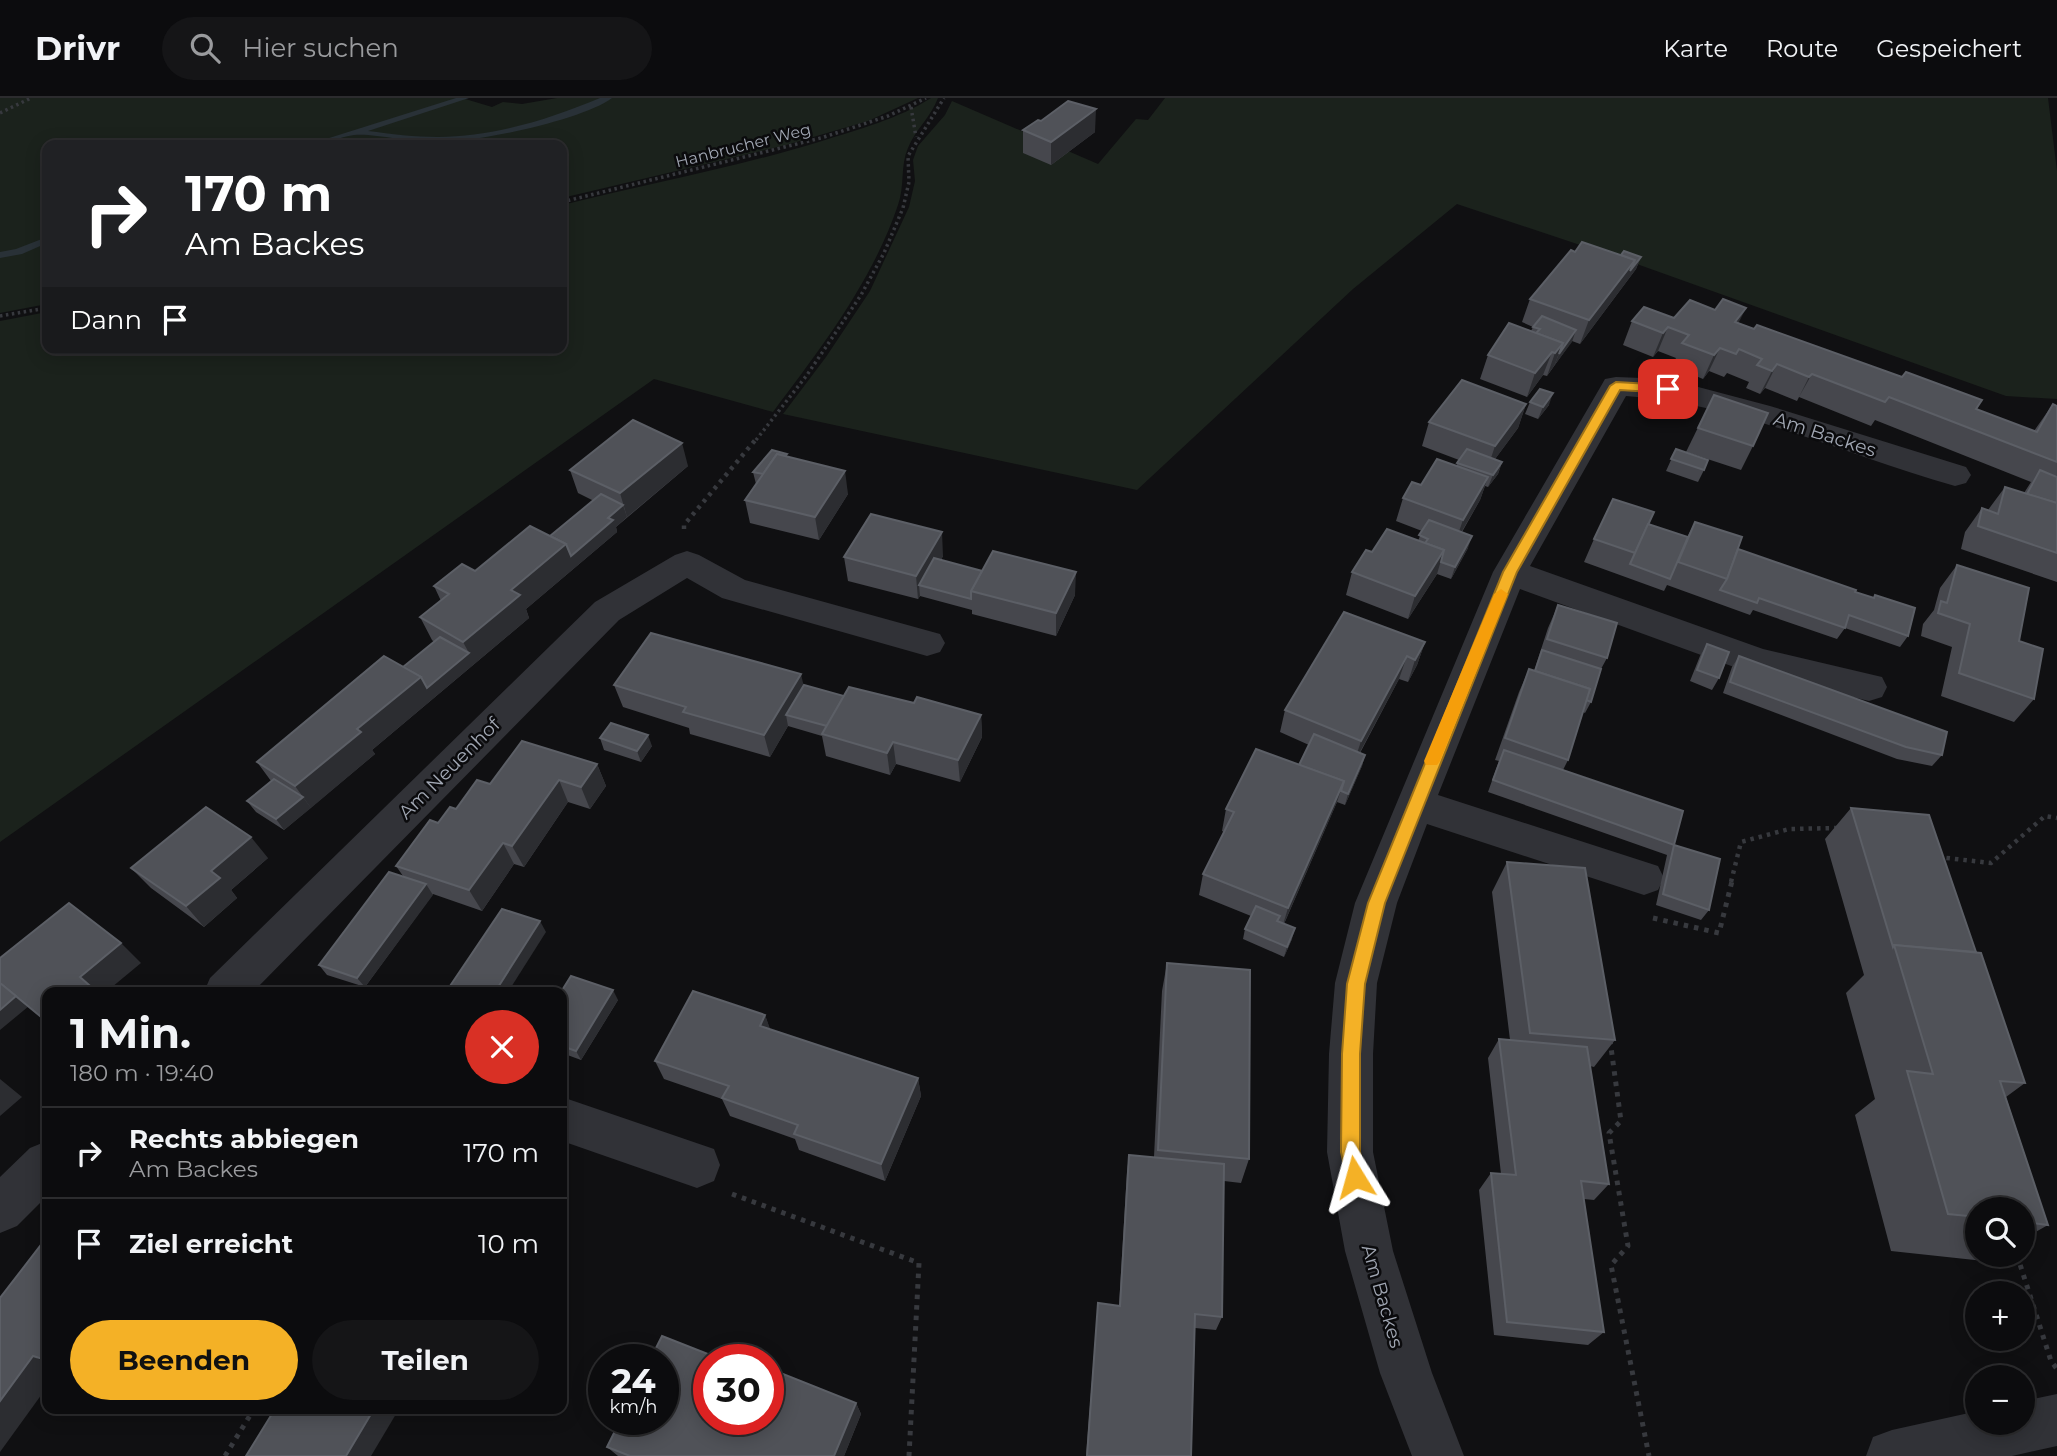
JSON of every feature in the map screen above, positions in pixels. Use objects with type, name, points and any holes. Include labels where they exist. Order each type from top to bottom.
[{"type":"street","name":"Am Backes","points":[[1438,1456],[1406,1373],[1369,1251],[1350,1152],[1351,1054],[1356,984],[1376,903],[1510,572],[1616,386],[1668,389],[1759,413],[1955,475]]},
{"type":"street","points":[[687,563],[734,589],[927,643]]},
{"type":"street","name":"Am Neuenhof","points":[[230,987],[607,611],[687,563]]},
{"type":"street","points":[[1510,572],[1758,661],[1870,687]]},
{"type":"street","points":[[1415,804],[1643,897]]},
{"type":"street","points":[[567,1121],[697,1165]]},
{"type":"street","points":[[0,1209],[42,1169]]},
{"type":"street","points":[[1892,1456],[2057,1420]]},
{"type":"path","points":[[0,113],[31,98]]},
{"type":"path","name":"Hanbrucher Weg","points":[[567,201],[788,148],[911,107],[926,98]]},
{"type":"path","points":[[687,563],[684,525],[814,365],[865,291],[903,206],[909,181],[906,161],[916,138],[939,113],[944,98]]},
{"type":"path","points":[[911,107],[916,138]]},
{"type":"path","points":[[0,316],[42,309]]},
{"type":"path","points":[[1931,857],[1991,863],[2045,816],[2057,818]]},
{"type":"path","points":[[1643,897],[1719,933],[1741,842],[1769,832],[1817,826],[1845,829]]},
{"type":"path","points":[[1608,1026],[1621,1121],[1609,1133],[1628,1246],[1611,1265],[1648,1456]]},
{"type":"path","points":[[750,1201],[919,1263],[909,1456]]},
{"type":"path","points":[[2021,1267],[2051,1361],[2057,1369]]},
{"type":"path","points":[[225,1456],[251,1414]]},
{"type":"shaded area","points":[[0,98],[462,98],[492,107],[503,102],[522,104],[557,98],[918,98],[868,121],[786,145],[567,197],[567,140],[42,140],[42,305],[0,313]]},
{"type":"shaded area","points":[[931,98],[938,98],[908,148],[898,205],[874,261],[844,313],[773,412],[654,379],[0,842],[0,321],[42,313],[42,354],[567,354],[567,204],[790,150],[905,112]]},
{"type":"shaded area","points":[[1165,98],[2048,98],[2057,171],[2057,399],[2006,396],[1634,263],[1457,204],[1353,289],[1137,490],[783,414],[826,357],[870,291],[909,207],[915,181],[913,160],[918,146],[945,115],[952,101],[1098,164],[1136,119],[1148,120]]},
{"type":"building","points":[[1068,101],[1096,109],[1051,142],[1023,130],[1038,120],[1041,121]]},
{"type":"building","points":[[1582,242],[1635,260],[1589,320],[1530,299],[1571,250],[1575,252]]},
{"type":"building","points":[[1624,251],[1641,257],[1630,271],[1635,260],[1621,255]]},
{"type":"building","points":[[1723,299],[1746,308],[1735,322],[1754,329],[1757,325],[1902,377],[1906,372],[1982,400],[1976,409],[2037,432],[2053,404],[2057,406],[2057,462],[1889,397],[1885,402],[1812,374],[1809,377],[1777,364],[1772,371],[1757,365],[1762,359],[1739,349],[1736,354],[1720,348],[1714,355],[1682,343],[1689,335],[1668,327],[1663,333],[1632,321],[1644,307],[1674,318],[1690,300],[1715,310]]},
{"type":"building","points":[[1542,316],[1576,330],[1559,354],[1563,343],[1536,333],[1540,329],[1533,327]]},
{"type":"building","points":[[1509,323],[1563,343],[1535,373],[1488,355]]},
{"type":"building","points":[[1462,380],[1526,404],[1495,446],[1429,422]]},
{"type":"building","points":[[1540,389],[1553,393],[1543,407],[1530,402]]},
{"type":"building","points":[[1714,395],[1768,413],[1753,446],[1698,428]]},
{"type":"building","points":[[633,420],[682,443],[620,493],[570,470]]},
{"type":"building","points":[[1467,449],[1502,462],[1493,475],[1457,463]]},
{"type":"building","points":[[1676,449],[1708,460],[1704,470],[1671,459]]},
{"type":"building","points":[[772,450],[787,454],[777,454],[763,474],[753,472]]},
{"type":"building","points":[[777,454],[845,471],[815,517],[745,500]]},
{"type":"building","points":[[1437,459],[1488,477],[1463,520],[1403,498],[1412,482],[1421,485]]},
{"type":"building","points":[[2040,470],[2057,477],[2057,503],[2027,494]]},
{"type":"building","points":[[2005,487],[2057,503],[2057,553],[1978,526],[1982,508],[1998,514]]},
{"type":"building","points":[[601,494],[623,505],[608,518],[613,520],[571,556],[566,544],[550,536]]},
{"type":"building","points":[[1613,499],[1654,512],[1635,553],[1594,539]]},
{"type":"building","points":[[871,514],[942,532],[916,576],[844,557]]},
{"type":"building","points":[[1429,520],[1472,536],[1455,567],[1441,562],[1444,550],[1425,543],[1428,539],[1419,535]]},
{"type":"building","points":[[1695,522],[1742,537],[1727,579],[1678,562]]},
{"type":"building","points":[[1648,524],[1688,537],[1670,579],[1630,564]]},
{"type":"building","points":[[530,526],[566,544],[511,590],[520,595],[463,642],[420,617],[449,594],[434,586],[462,564],[475,571]]},
{"type":"building","points":[[1387,529],[1444,550],[1415,596],[1352,572],[1366,550],[1372,552]]},
{"type":"building","points":[[1738,549],[1856,590],[1855,592],[1874,598],[1875,595],[1915,608],[1908,636],[1849,615],[1845,628],[1759,598],[1757,603],[1720,590]]},
{"type":"building","points":[[993,551],[1076,572],[1056,613],[971,591]]},
{"type":"building","points":[[934,558],[982,571],[971,591],[971,599],[919,585]]},
{"type":"building","points":[[1957,565],[2029,588],[2019,641],[2043,649],[2034,699],[1959,673],[1970,624],[1938,613],[1941,601],[1947,603]]},
{"type":"building","points":[[1558,605],[1617,623],[1607,658],[1547,639]]},
{"type":"building","points":[[1344,612],[1425,642],[1415,660],[1407,656],[1361,741],[1285,710]]},
{"type":"building","points":[[651,633],[801,674],[764,735],[683,712],[686,707],[614,685]]},
{"type":"building","points":[[440,637],[469,653],[427,688],[421,677],[403,667]]},
{"type":"building","points":[[1707,644],[1729,652],[1719,678],[1697,670]]},
{"type":"building","points":[[1542,650],[1601,669],[1591,702],[1586,700],[1590,689],[1535,671]]},
{"type":"building","points":[[384,656],[421,677],[357,729],[361,732],[295,786],[257,762]]},
{"type":"building","points":[[1739,656],[1947,732],[1942,755],[1906,747],[1730,682]]},
{"type":"building","points":[[1529,669],[1590,689],[1568,760],[1505,738]]},
{"type":"building","points":[[804,685],[844,696],[827,726],[786,715]]},
{"type":"building","points":[[849,687],[914,703],[917,697],[981,715],[958,760],[893,742],[887,753],[822,734]]},
{"type":"building","points":[[611,723],[648,735],[637,751],[600,738]]},
{"type":"building","points":[[1314,734],[1365,755],[1348,794],[1341,791],[1344,781],[1299,765]]},
{"type":"building","points":[[522,741],[597,764],[581,787],[559,780],[512,846],[503,843],[469,890],[396,866],[430,820],[438,823],[450,807],[456,809],[477,780],[490,784]]},
{"type":"building","points":[[1256,749],[1344,781],[1288,908],[1203,874],[1234,812],[1226,809]]},
{"type":"building","points":[[1504,750],[1683,811],[1674,845],[1493,780]]},
{"type":"building","points":[[274,779],[303,797],[276,819],[247,801]]},
{"type":"building","points":[[206,807],[251,837],[211,871],[220,878],[186,906],[131,868]]},
{"type":"building","points":[[1851,808],[1929,815],[1976,952],[1893,947]]},
{"type":"building","points":[[1674,845],[1720,859],[1709,910],[1663,894]]},
{"type":"building","points":[[1507,862],[1585,868],[1615,1040],[1530,1033]]},
{"type":"building","points":[[389,872],[426,884],[357,978],[319,965]]},
{"type":"building","points":[[69,903],[121,943],[80,977],[89,985],[86,987],[42,987],[42,1018],[0,983],[0,958]]},
{"type":"building","points":[[1256,906],[1280,916],[1277,921],[1295,928],[1287,947],[1245,929]]},
{"type":"building","points":[[502,909],[540,921],[498,987],[449,987]]},
{"type":"building","points":[[1894,945],[1981,953],[2025,1083],[2000,1081],[2048,1225],[2035,1223],[2035,1197],[1965,1197],[1965,1216],[1948,1214],[1907,1071],[1933,1074]]},
{"type":"building","points":[[1167,963],[1250,970],[1249,1159],[1158,1150]]},
{"type":"building","points":[[571,976],[613,990],[576,1051],[567,1048],[567,987],[564,987]]},
{"type":"building","points":[[0,983],[16,996],[0,1010]]},
{"type":"building","points":[[693,991],[765,1015],[760,1026],[918,1078],[881,1164],[794,1134],[798,1125],[722,1098],[729,1086],[655,1061]]},
{"type":"building","points":[[1499,1039],[1587,1047],[1609,1184],[1581,1181],[1604,1332],[1507,1322],[1491,1173],[1516,1175]]},
{"type":"building","points":[[1129,1155],[1224,1164],[1222,1317],[1195,1314],[1191,1456],[1087,1456],[1098,1303],[1120,1306]]},
{"type":"building","points":[[42,1243],[42,1359],[33,1356],[0,1401],[0,1298]]},
{"type":"building","points":[[662,1336],[693,1348],[693,1435],[784,1435],[784,1374],[856,1403],[834,1456],[630,1456],[607,1447],[613,1435],[679,1435],[679,1344],[658,1344]]},
{"type":"building","points":[[272,1414],[371,1414],[346,1456],[246,1456]]},
{"type":"waterway","points":[[328,140],[465,98]]},
{"type":"waterway","points":[[356,132],[420,139],[460,139],[526,126],[608,98]]},
{"type":"waterway","points":[[0,255],[18,252],[42,242]]},
{"type":"slow traffic","points":[[1432,761],[1501,594]]},
{"type":"route","points":[[1355,1177],[1350,1152],[1351,1054],[1356,984],[1376,903],[1471,663],[1510,572],[1616,386],[1668,389]]}]
